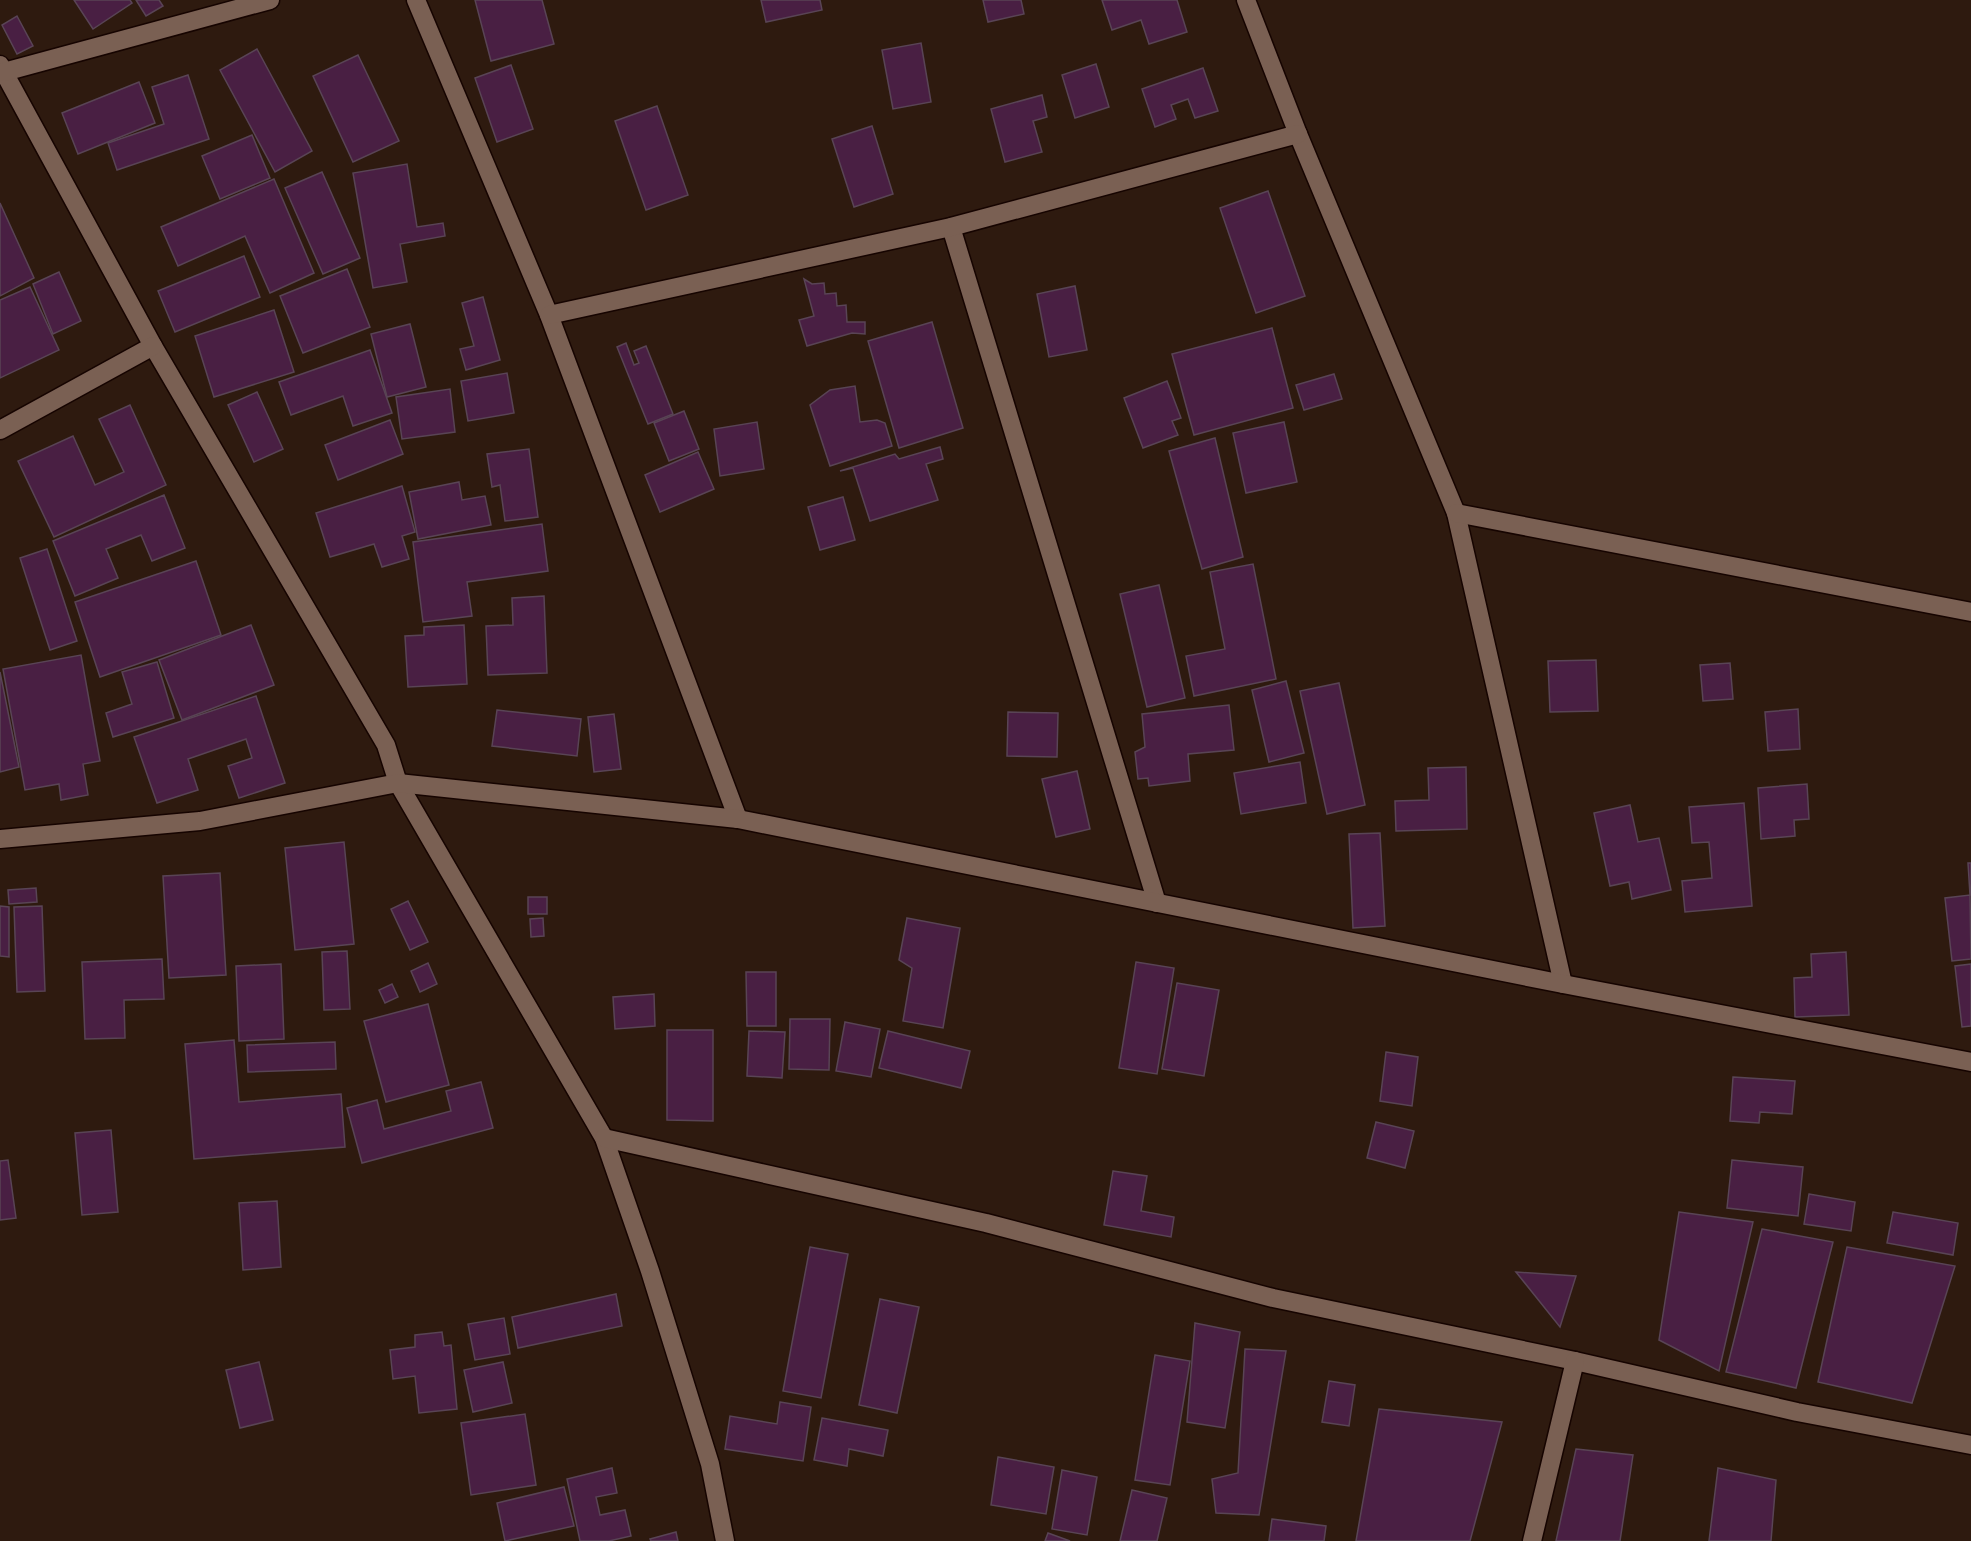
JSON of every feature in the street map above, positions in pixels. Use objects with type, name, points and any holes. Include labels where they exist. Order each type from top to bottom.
[{"type":"street","points":[[270,0],[2,69],[153,345],[386,745],[398,783],[604,1138],[650,1270],[710,1464],[725,1541]]},
{"type":"street","points":[[416,0],[549,315],[738,819]]},
{"type":"street","points":[[1246,0],[1298,134],[1456,513],[1563,984]]},
{"type":"street","points":[[549,315],[951,227],[1298,134]]},
{"type":"street","points":[[951,227],[1157,903]]},
{"type":"street","points":[[0,430],[153,345]]},
{"type":"street","points":[[1456,513],[1971,612]]},
{"type":"street","points":[[0,839],[200,821],[398,783],[738,819],[1563,984],[1971,1062]]},
{"type":"street","points":[[604,1138],[986,1223],[1274,1298],[1575,1361],[1797,1412],[1971,1445]]},
{"type":"street","points":[[1532,1541],[1575,1361]]},
{"type":"building","points":[[74,0],[130,0],[132,3],[93,29]]},
{"type":"building","points":[[136,0],[159,0],[163,6],[146,16]]},
{"type":"building","points":[[475,0],[542,0],[554,44],[491,61]]},
{"type":"building","points":[[761,0],[820,0],[822,10],[766,22]]},
{"type":"building","points":[[983,0],[1021,0],[1024,14],[988,22]]},
{"type":"building","points":[[1102,0],[1177,0],[1187,32],[1149,44],[1141,20],[1112,30]]},
{"type":"building","points":[[17,16],[33,46],[17,54],[2,25]]},
{"type":"building","points":[[921,43],[931,102],[893,109],[882,50]]},
{"type":"building","points":[[257,49],[312,151],[275,172],[220,70]]},
{"type":"building","points":[[358,55],[399,141],[353,162],[313,76]]},
{"type":"building","points":[[1096,64],[1109,107],[1075,118],[1062,75]]},
{"type":"building","points":[[511,65],[533,129],[497,142],[475,78]]},
{"type":"building","points":[[1203,68],[1218,111],[1195,118],[1188,99],[1171,105],[1176,119],[1155,127],[1142,89]]},
{"type":"building","points":[[188,75],[209,139],[117,170],[108,143],[164,124],[152,87]]},
{"type":"building","points":[[139,82],[155,123],[78,154],[62,113]]},
{"type":"building","points":[[1042,95],[1047,117],[1033,121],[1042,152],[1005,162],[991,109]]},
{"type":"building","points":[[657,106],[688,195],[646,210],[615,121]]},
{"type":"building","points":[[872,126],[893,194],[854,207],[832,139]]},
{"type":"building","points":[[252,135],[270,178],[220,199],[202,156]]},
{"type":"building","points":[[407,164],[417,227],[443,223],[445,236],[400,244],[407,282],[373,288],[353,173]]},
{"type":"building","points":[[322,172],[360,258],[323,274],[285,188]]},
{"type":"building","points":[[274,179],[314,273],[270,293],[245,236],[178,266],[161,227]]},
{"type":"building","points":[[1268,191],[1305,296],[1256,313],[1220,208]]},
{"type":"building","points":[[0,203],[34,278],[0,296]]},
{"type":"building","points":[[244,256],[260,297],[175,332],[158,291]]},
{"type":"building","points":[[347,269],[370,327],[303,353],[280,296]]},
{"type":"building","points":[[59,272],[81,321],[53,334],[33,284]]},
{"type":"building","points":[[804,279],[812,284],[824,283],[825,294],[836,293],[837,306],[846,305],[847,322],[865,322],[865,334],[852,333],[807,346],[799,320],[814,316]]},
{"type":"building","points":[[1075,286],[1087,350],[1049,357],[1037,294]]},
{"type":"building","points":[[30,287],[59,350],[0,378],[0,300]]},
{"type":"building","points":[[483,297],[500,360],[466,370],[460,349],[474,346],[462,303]]},
{"type":"building","points":[[274,310],[294,372],[214,397],[195,336]]},
{"type":"building","points":[[932,322],[963,428],[899,448],[868,341]]},
{"type":"building","points":[[410,324],[426,387],[387,397],[371,334]]},
{"type":"building","points":[[1272,328],[1293,408],[1194,435],[1172,354]]},
{"type":"building","points":[[626,343],[634,365],[639,363],[634,351],[646,346],[673,414],[648,424],[617,347]]},
{"type":"building","points":[[370,350],[392,413],[353,426],[343,396],[291,415],[279,382]]},
{"type":"building","points":[[507,373],[514,413],[468,421],[461,381]]},
{"type":"building","points":[[1334,374],[1342,399],[1304,410],[1296,385]]},
{"type":"building","points":[[1167,381],[1181,418],[1172,421],[1178,435],[1143,448],[1124,398]]},
{"type":"building","points":[[855,386],[860,422],[877,420],[885,423],[892,446],[830,466],[810,405],[830,390]]},
{"type":"building","points":[[450,389],[455,432],[402,439],[396,397]]},
{"type":"building","points":[[257,392],[283,449],[254,462],[228,405]]},
{"type":"building","points":[[130,405],[166,485],[54,537],[18,461],[73,436],[95,485],[124,472],[99,419]]},
{"type":"building","points":[[684,411],[699,449],[669,461],[654,423]]},
{"type":"building","points":[[390,420],[403,454],[338,480],[325,445]]},
{"type":"building","points":[[757,422],[764,469],[720,476],[714,429]]},
{"type":"building","points":[[1284,422],[1297,482],[1246,493],[1233,433]]},
{"type":"building","points":[[1215,438],[1243,557],[1202,569],[1169,451]]},
{"type":"building","points":[[940,447],[943,459],[926,464],[938,500],[870,521],[853,468],[840,471],[895,454],[899,459]]},
{"type":"building","points":[[529,449],[538,517],[505,521],[500,485],[492,487],[487,454]]},
{"type":"building","points":[[698,452],[714,489],[660,512],[645,475]]},
{"type":"building","points":[[459,482],[462,500],[485,496],[491,525],[418,539],[409,492]]},
{"type":"building","points":[[402,486],[415,532],[402,536],[409,559],[382,567],[374,544],[330,557],[316,513]]},
{"type":"building","points":[[164,495],[185,548],[152,561],[141,535],[106,549],[118,578],[75,596],[53,541]]},
{"type":"building","points":[[843,497],[855,540],[820,550],[808,507]]},
{"type":"building","points":[[542,524],[548,571],[467,582],[472,616],[423,622],[413,542]]},
{"type":"building","points":[[47,549],[77,641],[50,650],[20,558]]},
{"type":"building","points":[[196,561],[221,635],[100,677],[75,602]]},
{"type":"building","points":[[1253,564],[1276,679],[1194,696],[1186,656],[1225,649],[1210,572]]},
{"type":"building","points":[[1159,585],[1185,698],[1147,707],[1120,594]]},
{"type":"building","points":[[544,596],[547,673],[488,675],[486,626],[513,625],[512,598]]},
{"type":"building","points":[[251,625],[274,685],[182,720],[159,660]]},
{"type":"building","points":[[464,625],[467,684],[408,687],[405,636],[424,635],[424,627]]},
{"type":"building","points":[[81,655],[100,761],[83,764],[88,795],[61,800],[59,784],[25,790],[3,669]]},
{"type":"building","points":[[1596,660],[1598,711],[1550,712],[1548,661]]},
{"type":"building","points":[[157,662],[174,718],[113,737],[106,713],[132,704],[122,672]]},
{"type":"building","points":[[1730,663],[1733,699],[1703,701],[1700,665]]},
{"type":"building","points":[[0,672],[19,767],[0,772]]},
{"type":"building","points":[[1286,681],[1304,753],[1269,762],[1252,690]]},
{"type":"building","points":[[1339,683],[1365,805],[1327,814],[1300,691]]},
{"type":"building","points":[[256,696],[285,783],[239,798],[228,766],[252,758],[246,739],[188,759],[198,790],[157,803],[134,737]]},
{"type":"building","points":[[1229,705],[1234,750],[1188,754],[1190,781],[1149,786],[1148,778],[1138,779],[1135,752],[1145,747],[1142,714]]},
{"type":"building","points":[[1798,709],[1800,749],[1768,751],[1765,712]]},
{"type":"building","points":[[497,710],[581,719],[577,756],[492,746]]},
{"type":"building","points":[[1008,712],[1058,713],[1057,757],[1007,756]]},
{"type":"building","points":[[614,714],[621,769],[594,772],[588,717]]},
{"type":"building","points":[[1300,762],[1306,803],[1241,814],[1234,773]]},
{"type":"building","points":[[1466,767],[1467,829],[1396,831],[1395,801],[1429,800],[1428,768]]},
{"type":"building","points":[[1077,771],[1090,829],[1056,837],[1042,779]]},
{"type":"building","points":[[1807,784],[1809,819],[1794,820],[1795,836],[1761,839],[1758,788]]},
{"type":"building","points":[[1744,803],[1752,906],[1685,912],[1682,881],[1712,878],[1709,842],[1692,843],[1689,807]]},
{"type":"building","points":[[1630,805],[1638,842],[1659,838],[1671,890],[1632,899],[1629,882],[1610,886],[1594,813]]},
{"type":"building","points":[[1380,833],[1385,926],[1353,928],[1349,834]]},
{"type":"building","points":[[344,842],[354,944],[295,950],[285,848]]},
{"type":"building","points":[[1968,863],[1971,863],[1971,895],[1970,895]]},
{"type":"building","points":[[220,873],[226,975],[169,978],[163,876]]},
{"type":"building","points":[[36,888],[37,902],[9,904],[8,890]]},
{"type":"building","points":[[1970,895],[1971,959],[1952,961],[1945,898]]},
{"type":"building","points":[[528,897],[547,897],[547,914],[528,914]]},
{"type":"building","points":[[408,901],[428,942],[410,950],[391,909]]},
{"type":"building","points":[[0,906],[9,907],[9,957],[0,956]]},
{"type":"building","points":[[42,906],[45,991],[17,992],[14,907]]},
{"type":"building","points":[[543,918],[544,936],[531,937],[530,919]]},
{"type":"building","points":[[907,918],[960,928],[943,1028],[903,1021],[912,968],[899,960]]},
{"type":"building","points":[[347,951],[350,1009],[324,1010],[322,952]]},
{"type":"building","points":[[1846,952],[1849,1015],[1795,1017],[1794,978],[1812,977],[1811,954]]},
{"type":"building","points":[[162,959],[164,999],[124,1000],[125,1038],[85,1039],[82,962]]},
{"type":"building","points":[[1136,962],[1174,968],[1157,1074],[1119,1068]]},
{"type":"building","points":[[428,963],[437,984],[420,992],[411,971]]},
{"type":"building","points":[[281,964],[284,1039],[239,1041],[236,966]]},
{"type":"building","points":[[1971,964],[1971,1026],[1962,1027],[1955,966]]},
{"type":"building","points":[[746,972],[776,972],[776,1026],[747,1026]]},
{"type":"building","points":[[1177,983],[1219,990],[1204,1076],[1162,1069]]},
{"type":"building","points":[[392,984],[398,997],[385,1003],[379,990]]},
{"type":"building","points":[[654,994],[655,1026],[615,1029],[613,997]]},
{"type":"building","points":[[428,1004],[449,1085],[386,1102],[364,1021]]},
{"type":"building","points":[[790,1019],[830,1019],[829,1070],[789,1069]]},
{"type":"building","points":[[845,1022],[880,1029],[871,1077],[836,1071]]},
{"type":"building","points":[[667,1030],[713,1030],[713,1121],[667,1120]]},
{"type":"building","points":[[749,1031],[785,1032],[782,1078],[747,1076]]},
{"type":"building","points":[[888,1031],[970,1051],[961,1088],[879,1068]]},
{"type":"building","points":[[234,1040],[239,1102],[341,1094],[345,1147],[194,1159],[185,1044]]},
{"type":"building","points":[[335,1042],[336,1069],[248,1072],[247,1045]]},
{"type":"building","points":[[1386,1052],[1418,1057],[1412,1106],[1380,1101]]},
{"type":"building","points":[[1733,1077],[1795,1081],[1792,1114],[1760,1112],[1759,1123],[1730,1121]]},
{"type":"building","points":[[481,1082],[493,1128],[362,1163],[347,1108],[377,1100],[384,1129],[451,1111],[446,1091]]},
{"type":"building","points":[[1376,1122],[1414,1131],[1405,1168],[1367,1158]]},
{"type":"building","points":[[111,1130],[118,1212],[82,1215],[75,1133]]},
{"type":"building","points":[[8,1160],[16,1218],[0,1220],[0,1161]]},
{"type":"building","points":[[1732,1160],[1803,1167],[1798,1216],[1727,1208]]},
{"type":"building","points":[[1113,1171],[1147,1176],[1141,1211],[1174,1217],[1171,1237],[1104,1225]]},
{"type":"building","points":[[1809,1194],[1855,1202],[1851,1231],[1804,1224]]},
{"type":"building","points":[[277,1201],[281,1267],[243,1270],[239,1203]]},
{"type":"building","points":[[1679,1212],[1753,1222],[1719,1371],[1659,1340]]},
{"type":"building","points":[[1893,1212],[1958,1223],[1953,1255],[1887,1243]]},
{"type":"building","points":[[1762,1229],[1833,1242],[1796,1388],[1726,1372]]},
{"type":"building","points":[[810,1247],[848,1254],[821,1398],[783,1391]]},
{"type":"building","points":[[1847,1247],[1955,1266],[1912,1403],[1818,1382]]},
{"type":"building","points":[[1516,1272],[1576,1276],[1560,1327]]},
{"type":"building","points":[[616,1294],[622,1326],[518,1348],[512,1317]]},
{"type":"building","points":[[880,1299],[919,1307],[897,1413],[859,1405]]},
{"type":"building","points":[[504,1318],[510,1354],[475,1360],[468,1324]]},
{"type":"building","points":[[1195,1323],[1240,1332],[1225,1428],[1187,1422]]},
{"type":"building","points":[[442,1332],[444,1346],[451,1345],[457,1409],[419,1413],[415,1376],[393,1379],[390,1350],[415,1347],[415,1335]]},
{"type":"building","points":[[1245,1349],[1286,1351],[1259,1515],[1216,1513],[1212,1479],[1238,1473]]},
{"type":"building","points":[[1155,1355],[1190,1361],[1170,1485],[1135,1480]]},
{"type":"building","points":[[259,1362],[273,1420],[240,1428],[226,1370]]},
{"type":"building","points":[[503,1362],[512,1403],[473,1412],[464,1370]]},
{"type":"building","points":[[1329,1381],[1355,1385],[1349,1426],[1322,1422]]},
{"type":"building","points":[[780,1402],[811,1407],[803,1461],[725,1449],[730,1416],[777,1424]]},
{"type":"building","points":[[1379,1409],[1502,1422],[1470,1541],[1356,1541]]},
{"type":"building","points":[[525,1414],[536,1485],[471,1495],[461,1423]]},
{"type":"building","points":[[822,1418],[888,1430],[883,1456],[849,1449],[847,1466],[814,1460]]},
{"type":"building","points":[[1576,1449],[1633,1455],[1620,1541],[1556,1541]]},
{"type":"building","points":[[998,1457],[1054,1467],[1046,1514],[991,1505]]},
{"type":"building","points":[[612,1468],[617,1493],[596,1497],[600,1515],[625,1510],[631,1536],[609,1541],[580,1541],[567,1479]]},
{"type":"building","points":[[1718,1468],[1776,1480],[1771,1541],[1709,1541]]},
{"type":"building","points":[[1062,1470],[1097,1477],[1087,1535],[1052,1529]]},
{"type":"building","points":[[564,1487],[574,1526],[505,1541],[497,1503]]},
{"type":"building","points":[[1132,1490],[1167,1498],[1157,1541],[1120,1541]]},
{"type":"building","points":[[1272,1519],[1326,1526],[1324,1541],[1269,1541]]},
{"type":"building","points":[[676,1532],[678,1541],[651,1541],[650,1539]]},
{"type":"building","points":[[1048,1533],[1070,1541],[1045,1541]]}]
